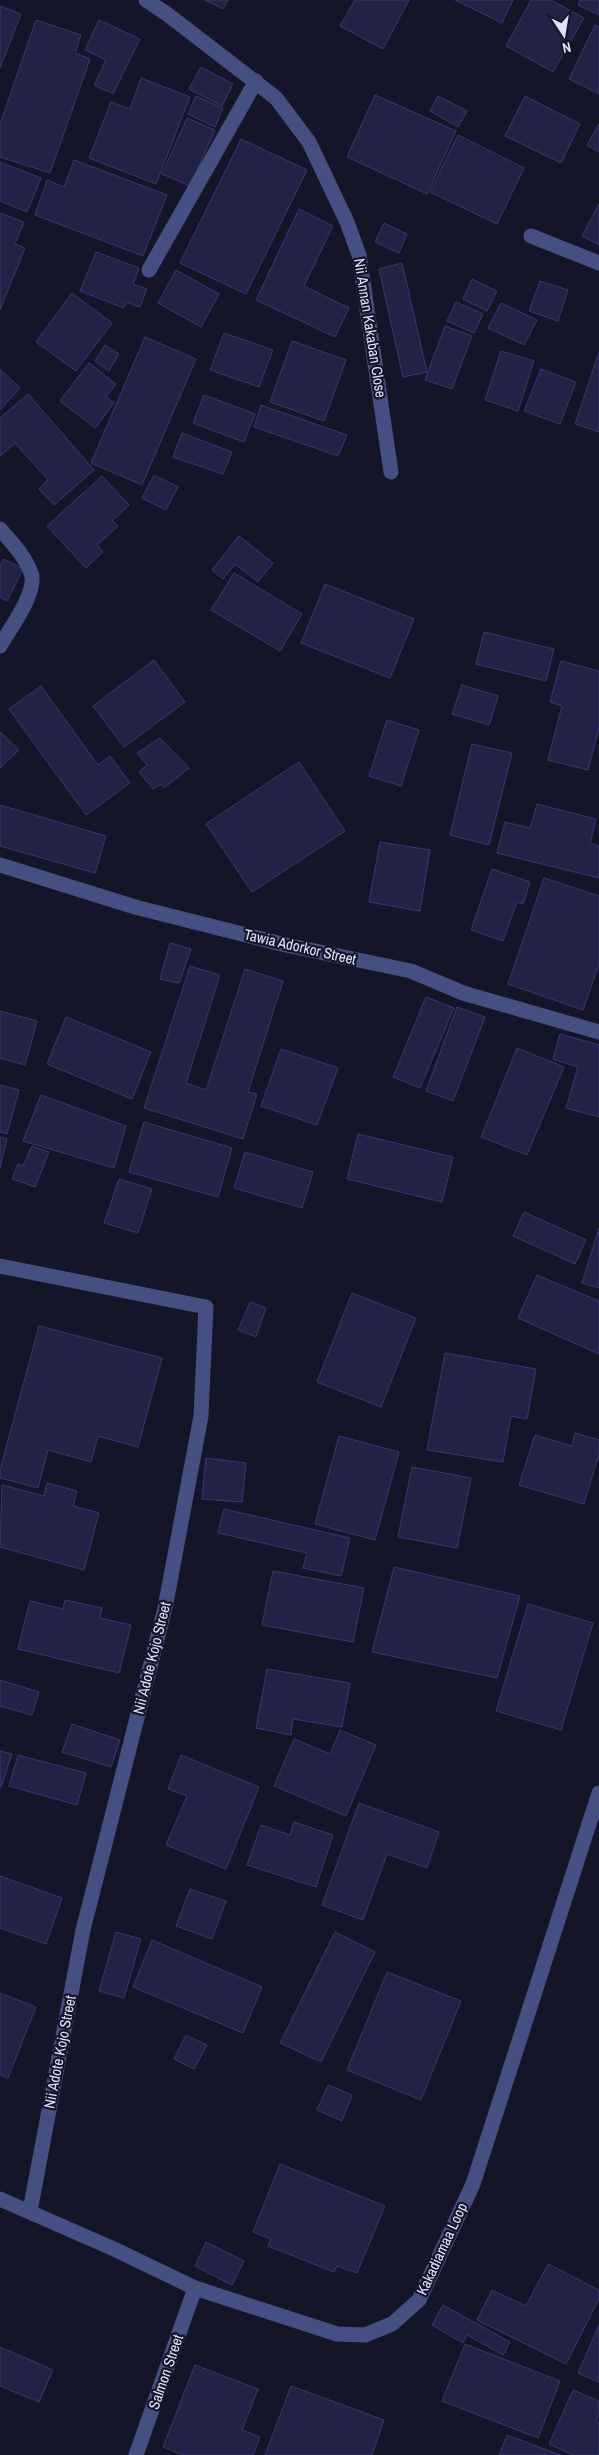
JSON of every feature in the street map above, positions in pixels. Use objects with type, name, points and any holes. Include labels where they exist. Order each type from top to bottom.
[{"type":"street","name":"Nii Annan Kakaban Close","points":[[146,0],[256,81],[276,98],[309,142],[347,222],[360,255],[391,472]]},
{"type":"street","points":[[148,270],[256,81]]},
{"type":"street","points":[[531,236],[599,263]]},
{"type":"street","points":[[0,529],[22,555],[32,575],[29,596],[0,646]]},
{"type":"street","name":"Tawia Adorkor Street","points":[[0,865],[163,914],[286,945],[411,971],[463,994],[599,1032]]},
{"type":"street","name":"Nii Adote Kojo Street","points":[[0,1266],[206,1307],[201,1416],[165,1608],[83,1930],[30,2211]]},
{"type":"street","name":"Kakadiamaa Loop","points":[[0,2199],[30,2211],[195,2288],[337,2334],[365,2335],[392,2324],[419,2300],[473,2184],[599,1793]]},
{"type":"street","name":"Salmon Street","points":[[136,2455],[195,2288]]},
{"type":"building","points":[[205,0],[228,0],[223,9]]},
{"type":"building","points":[[355,0],[409,0],[383,49],[340,26]]},
{"type":"building","points":[[455,0],[513,0],[502,23]]},
{"type":"building","points":[[531,0],[551,0],[584,18],[553,72],[506,46]]},
{"type":"building","points":[[580,0],[599,0],[599,15],[578,5]]},
{"type":"building","points":[[0,6],[21,14],[0,68]]},
{"type":"building","points":[[36,20],[81,35],[75,53],[90,59],[50,173],[0,157],[0,124]]},
{"type":"building","points":[[99,20],[140,39],[113,94],[94,85],[106,60],[85,50]]},
{"type":"building","points":[[595,25],[599,27],[599,94],[569,79]]},
{"type":"building","points":[[201,67],[233,84],[222,106],[189,89]]},
{"type":"building","points":[[141,78],[190,97],[156,184],[89,158],[111,102],[130,109]]},
{"type":"building","points":[[375,95],[456,131],[427,194],[347,157]]},
{"type":"building","points":[[196,96],[223,108],[215,127],[188,114]]},
{"type":"building","points":[[438,96],[467,111],[458,127],[430,111]]},
{"type":"building","points":[[525,96],[580,124],[561,163],[505,136]]},
{"type":"building","points":[[187,118],[215,130],[190,186],[162,174]]},
{"type":"building","points":[[599,124],[599,152],[587,145]]},
{"type":"building","points":[[458,135],[524,168],[497,224],[430,192]]},
{"type":"building","points":[[241,139],[307,170],[246,294],[180,263]]},
{"type":"building","points":[[74,160],[167,195],[143,256],[35,215],[47,180],[64,187]]},
{"type":"building","points":[[0,162],[41,178],[27,212],[0,201]]},
{"type":"building","points":[[599,204],[599,245],[582,236]]},
{"type":"building","points":[[299,209],[333,226],[304,286],[349,308],[335,337],[256,300]]},
{"type":"building","points":[[0,213],[24,222],[15,244],[25,248],[0,310]]},
{"type":"building","points":[[384,223],[407,234],[399,253],[375,242]]},
{"type":"building","points":[[96,252],[139,268],[133,284],[147,289],[140,307],[126,302],[124,308],[80,291]]},
{"type":"building","points":[[402,263],[427,372],[403,377],[379,269]]},
{"type":"building","points":[[176,270],[219,294],[201,327],[158,303]]},
{"type":"building","points":[[472,279],[497,291],[487,311],[463,299]]},
{"type":"building","points":[[540,281],[568,290],[558,321],[529,311]]},
{"type":"building","points":[[72,293],[112,323],[76,371],[36,342]]},
{"type":"building","points":[[456,302],[483,314],[474,333],[447,321]]},
{"type":"building","points":[[501,303],[537,320],[524,345],[488,328]]},
{"type":"building","points":[[445,326],[472,336],[452,389],[425,380]]},
{"type":"building","points":[[224,333],[273,350],[259,387],[210,370]]},
{"type":"building","points":[[145,337],[196,359],[142,485],[91,463]]},
{"type":"building","points":[[292,341],[346,360],[324,421],[270,402]]},
{"type":"building","points":[[105,345],[119,354],[109,371],[95,361]]},
{"type":"building","points":[[501,351],[534,361],[518,411],[485,400]]},
{"type":"building","points":[[599,352],[599,432],[575,424]]},
{"type":"building","points":[[89,363],[116,384],[106,397],[114,403],[95,428],[60,401]]},
{"type":"building","points":[[0,369],[20,388],[0,410]]},
{"type":"building","points":[[541,369],[576,382],[560,424],[524,411]]},
{"type":"building","points":[[28,394],[94,470],[54,505],[39,489],[48,480],[15,443],[0,456],[0,418]]},
{"type":"building","points":[[204,395],[255,414],[244,442],[193,423]]},
{"type":"building","points":[[261,405],[347,435],[338,456],[254,427]]},
{"type":"building","points":[[182,433],[232,452],[223,474],[173,457]]},
{"type":"building","points":[[154,475],[178,487],[166,510],[142,498]]},
{"type":"building","points":[[102,476],[129,505],[112,521],[118,526],[97,545],[103,552],[86,568],[47,526]]},
{"type":"building","points":[[239,536],[273,563],[258,582],[235,564],[223,579],[212,570]]},
{"type":"building","points":[[4,559],[23,569],[7,601],[0,597],[0,566]]},
{"type":"building","points":[[234,573],[302,614],[280,651],[211,610]]},
{"type":"building","points":[[325,584],[414,619],[390,678],[301,643]]},
{"type":"building","points":[[484,632],[554,649],[546,681],[476,664]]},
{"type":"building","points":[[154,660],[185,702],[124,747],[93,706]]},
{"type":"building","points":[[561,661],[599,671],[599,728],[588,770],[548,760],[562,706],[550,702]]},
{"type":"building","points":[[462,685],[498,696],[489,725],[452,714]]},
{"type":"building","points":[[41,686],[98,765],[110,756],[130,783],[86,815],[9,709]]},
{"type":"building","points":[[387,720],[419,730],[401,786],[369,776]]},
{"type":"building","points":[[0,732],[19,750],[0,768]]},
{"type":"building","points":[[160,738],[189,768],[164,788],[161,784],[153,789],[139,772],[147,765],[137,753]]},
{"type":"building","points":[[472,744],[512,753],[489,845],[450,835]]},
{"type":"building","points":[[299,762],[345,831],[252,892],[206,824]]},
{"type":"building","points":[[537,804],[596,819],[590,843],[599,846],[599,878],[497,853],[505,822],[530,828]]},
{"type":"building","points":[[0,805],[106,836],[95,873],[0,846]]},
{"type":"building","points":[[380,842],[430,850],[420,911],[369,902]]},
{"type":"building","points":[[492,869],[530,882],[523,904],[517,902],[503,941],[471,930]]},
{"type":"building","points":[[544,878],[599,896],[599,964],[583,1010],[508,984]]},
{"type":"building","points":[[170,943],[191,949],[179,983],[160,979]]},
{"type":"building","points":[[190,966],[220,975],[186,1083],[206,1090],[245,969],[283,981],[248,1092],[257,1094],[243,1139],[144,1108]]},
{"type":"building","points":[[426,997],[454,1008],[420,1088],[393,1077]]},
{"type":"building","points":[[457,1007],[485,1017],[453,1101],[426,1091]]},
{"type":"building","points":[[0,1011],[37,1021],[25,1065],[0,1058]]},
{"type":"building","points":[[66,1017],[151,1052],[132,1099],[47,1064]]},
{"type":"building","points":[[560,1034],[599,1045],[599,1117],[566,1108],[578,1067],[553,1059]]},
{"type":"building","points":[[517,1048],[564,1067],[527,1155],[481,1137]]},
{"type":"building","points":[[281,1049],[338,1068],[317,1125],[261,1106]]},
{"type":"building","points":[[0,1085],[19,1090],[7,1134],[0,1132]]},
{"type":"building","points":[[41,1095],[126,1126],[114,1168],[23,1141]]},
{"type":"building","points":[[144,1122],[232,1148],[218,1197],[129,1172]]},
{"type":"building","points":[[358,1134],[453,1157],[442,1202],[347,1179]]},
{"type":"building","points":[[0,1137],[7,1139],[0,1168]]},
{"type":"building","points":[[32,1146],[49,1152],[35,1187],[12,1179],[18,1164],[23,1166]]},
{"type":"building","points":[[245,1152],[313,1172],[302,1208],[234,1188]]},
{"type":"building","points":[[119,1179],[152,1189],[138,1233],[104,1223]]},
{"type":"building","points":[[524,1212],[586,1240],[575,1264],[513,1236]]},
{"type":"building","points":[[599,1228],[599,1288],[582,1283]]},
{"type":"building","points":[[537,1275],[599,1301],[599,1354],[518,1318]]},
{"type":"building","points":[[352,1293],[416,1318],[381,1407],[317,1382]]},
{"type":"building","points":[[250,1302],[266,1308],[256,1337],[238,1330]]},
{"type":"building","points":[[39,1326],[162,1358],[138,1447],[98,1436],[91,1462],[48,1450],[38,1488],[0,1478],[0,1470]]},
{"type":"building","points":[[445,1353],[536,1369],[527,1419],[511,1416],[503,1462],[427,1450]]},
{"type":"building","points":[[575,1433],[599,1440],[599,1454],[584,1504],[519,1485],[535,1435],[572,1446]]},
{"type":"building","points":[[339,1436],[399,1452],[375,1540],[315,1524]]},
{"type":"building","points":[[206,1458],[246,1463],[242,1502],[202,1499]]},
{"type":"building","points":[[412,1467],[471,1478],[457,1548],[398,1537]]},
{"type":"building","points":[[47,1483],[77,1491],[73,1506],[99,1513],[84,1570],[0,1547],[2,1485],[44,1496]]},
{"type":"building","points":[[224,1509],[350,1538],[341,1576],[303,1568],[307,1553],[218,1533]]},
{"type":"building","points":[[394,1567],[520,1596],[497,1678],[372,1652]]},
{"type":"building","points":[[273,1571],[364,1588],[353,1642],[262,1625]]},
{"type":"building","points":[[65,1600],[102,1608],[100,1618],[131,1625],[119,1673],[18,1649],[30,1601],[63,1609]]},
{"type":"building","points":[[528,1604],[593,1623],[561,1730],[496,1711]]},
{"type":"building","points":[[267,1669],[350,1683],[342,1727],[293,1719],[291,1735],[256,1728]]},
{"type":"building","points":[[0,1680],[39,1692],[32,1715],[0,1706]]},
{"type":"building","points":[[72,1724],[120,1740],[111,1767],[62,1752]]},
{"type":"building","points":[[340,1730],[376,1745],[346,1816],[274,1786],[294,1739],[330,1754]]},
{"type":"building","points":[[0,1751],[12,1754],[1,1787],[0,1787]]},
{"type":"building","points":[[18,1755],[86,1773],[77,1805],[9,1786]]},
{"type":"building","points":[[181,1755],[259,1787],[226,1869],[166,1845],[187,1796],[168,1789]]},
{"type":"building","points":[[359,1803],[439,1832],[427,1868],[387,1854],[363,1920],[322,1905]]},
{"type":"building","points":[[294,1822],[333,1835],[316,1887],[247,1865],[261,1825],[290,1835]]},
{"type":"building","points":[[0,1876],[62,1898],[46,1944],[0,1928]]},
{"type":"building","points":[[190,1889],[226,1901],[212,1939],[176,1926]]},
{"type":"building","points":[[116,1932],[141,1939],[124,1998],[99,1991]]},
{"type":"building","points":[[335,1932],[375,1952],[321,2062],[280,2043]]},
{"type":"building","points":[[152,1940],[262,1987],[243,2033],[133,1987]]},
{"type":"building","points":[[387,1972],[461,2001],[421,2100],[347,2070]]},
{"type":"building","points":[[0,1993],[36,2007],[8,2078],[0,2075]]},
{"type":"building","points":[[186,2035],[207,2045],[194,2069],[174,2059]]},
{"type":"building","points":[[328,2085],[352,2095],[342,2121],[317,2110]]},
{"type":"building","points":[[280,2164],[385,2206],[357,2273],[337,2266],[334,2272],[268,2246],[271,2239],[253,2232]]},
{"type":"building","points":[[206,2242],[244,2261],[232,2285],[195,2266]]},
{"type":"building","points":[[548,2264],[599,2290],[599,2299],[566,2364],[477,2320],[492,2290],[526,2306]]},
{"type":"building","points":[[443,2305],[510,2342],[503,2355],[467,2335],[463,2343],[432,2325]]},
{"type":"building","points":[[599,2325],[599,2382],[578,2373]]},
{"type":"building","points":[[465,2344],[560,2381],[538,2438],[442,2401]]},
{"type":"building","points":[[0,2347],[53,2370],[39,2402],[0,2386]]},
{"type":"building","points":[[195,2365],[258,2389],[242,2430],[260,2437],[253,2455],[183,2455],[163,2447]]},
{"type":"building","points":[[291,2386],[384,2420],[372,2455],[265,2455]]},
{"type":"building","points":[[573,2390],[599,2401],[599,2413],[596,2421],[599,2423],[599,2455],[573,2455],[549,2444]]},
{"type":"building","points":[[507,2435],[560,2455],[499,2455]]}]
